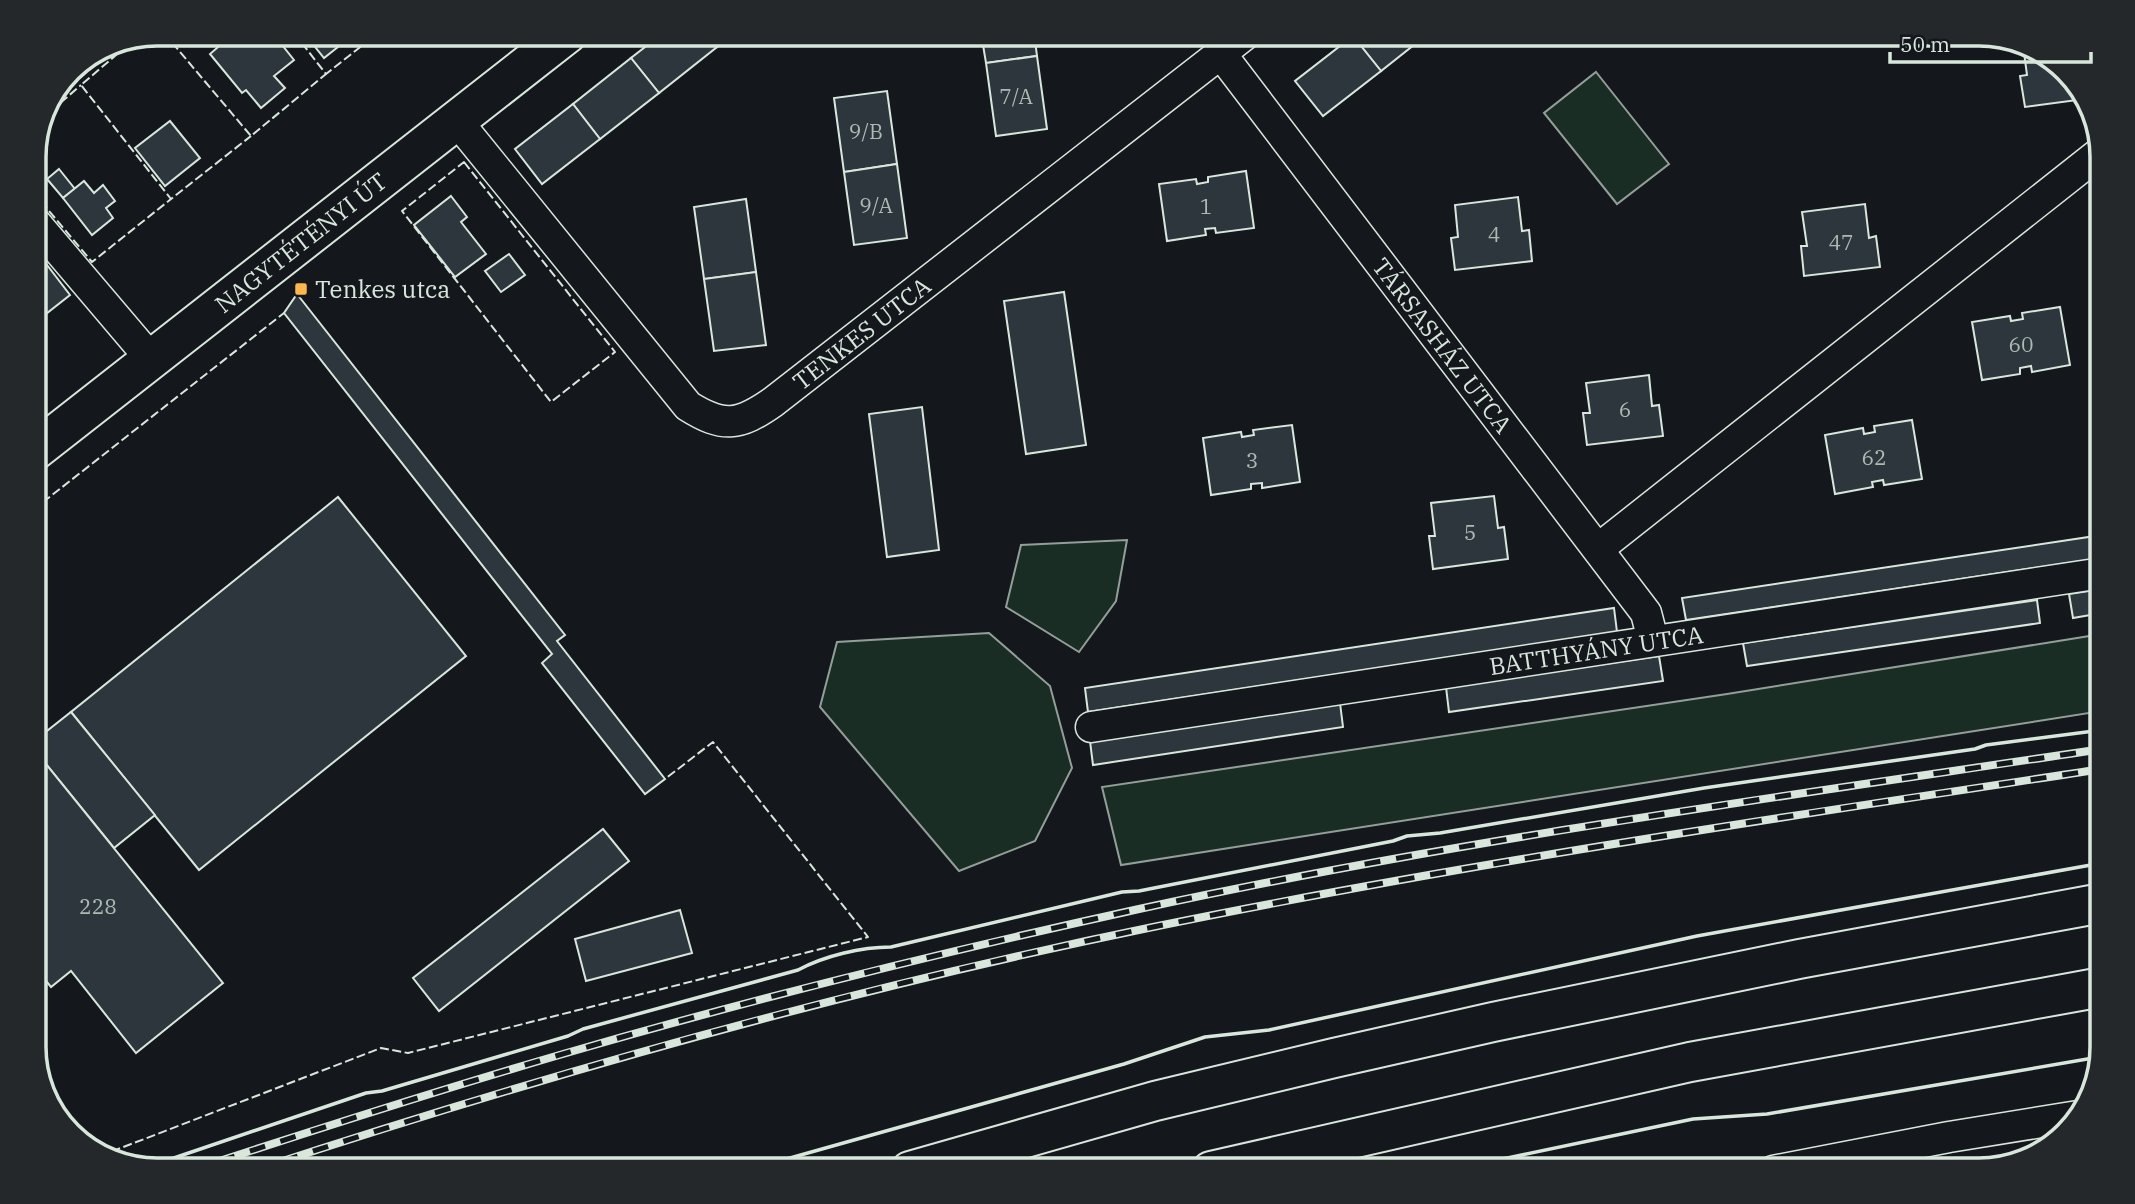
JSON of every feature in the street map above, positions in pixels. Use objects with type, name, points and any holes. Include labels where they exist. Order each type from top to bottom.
[{"type":"main road","name":"NAGYTÉTÉNYI ÚT","points":[[46,442],[553,45]]},
{"type":"main road","points":[[956,1158],[1155,1101],[1493,1022],[1785,962],[2090,905]]},
{"type":"main road","points":[[1269,1158],[1690,1062],[2090,990]]},
{"type":"street","name":"TENKES UTCA","points":[[457,121],[688,406],[708,419],[730,422],[753,417],[773,402],[1232,45]]},
{"type":"street","name":"TÁRSASHÁZ UTCA","points":[[1221,54],[1646,613],[1653,640]]},
{"type":"street","points":[[1598,549],[2089,161]]},
{"type":"street","points":[[46,235],[151,359]]},
{"type":"street","name":"BATTHYÁNY UTCA","points":[[1091,727],[2089,575]]},
{"type":"street","points":[[1840,1158],[2064,1118]]},
{"type":"green space","points":[[1596,72],[1669,164],[1617,204],[1544,113]]},
{"type":"green space","points":[[1127,540],[1116,601],[1079,652],[1006,607],[1021,545]]},
{"type":"green space","points":[[989,633],[1050,686],[1072,768],[1035,841],[959,871],[820,707],[837,642]]},
{"type":"green space","points":[[2090,636],[2090,713],[1121,865],[1102,787],[1727,694]]},
{"type":"building","points":[[220,45],[282,45],[294,60],[274,76],[285,88],[261,108],[246,90],[242,93],[210,54]]},
{"type":"building","points":[[314,45],[340,45],[324,58]]},
{"type":"building","points":[[648,45],[717,47],[659,93],[631,58]]},
{"type":"building","points":[[983,45],[1036,45],[1037,56],[986,63]]},
{"type":"building","points":[[1341,45],[1360,45],[1381,71],[1323,116],[1295,81]]},
{"type":"building","points":[[1360,45],[1414,45],[1381,71]]},
{"type":"building","points":[[1037,56],[1047,129],[996,136],[986,63]]},
{"type":"building","points":[[2024,56],[2052,73],[2074,100],[2025,107],[2020,76],[2027,75]]},
{"type":"building","points":[[631,58],[659,93],[600,139],[573,104]]},
{"type":"building","points":[[887,91],[897,164],[844,172],[834,98]]},
{"type":"building","points":[[573,104],[600,139],[542,184],[515,149]]},
{"type":"building","points":[[170,121],[200,158],[165,186],[135,148]]},
{"type":"building","points":[[897,164],[907,238],[854,245],[844,172]]},
{"type":"building","points":[[59,169],[75,189],[63,198],[47,179]]},
{"type":"building","points":[[1246,171],[1254,228],[1216,233],[1215,228],[1205,229],[1206,235],[1167,241],[1159,184],[1196,179],[1197,184],[1208,182],[1208,177]]},
{"type":"building","points":[[84,181],[94,193],[103,185],[115,201],[106,208],[113,218],[92,235],[63,198]]},
{"type":"building","points":[[451,196],[467,217],[461,222],[486,254],[455,277],[414,225]]},
{"type":"building","points":[[1518,197],[1522,231],[1529,230],[1532,261],[1455,270],[1451,238],[1458,237],[1455,205]]},
{"type":"building","points":[[746,199],[756,272],[704,279],[694,207]]},
{"type":"building","points":[[1865,204],[1869,238],[1876,236],[1880,267],[1804,276],[1801,246],[1807,246],[1802,212]]},
{"type":"building","points":[[509,254],[525,275],[501,292],[485,271]]},
{"type":"building","points":[[46,264],[70,295],[46,314]]},
{"type":"building","points":[[756,272],[766,345],[714,351],[704,279]]},
{"type":"building","points":[[1064,292],[1086,445],[1026,454],[1004,301]]},
{"type":"building","points":[[297,294],[565,635],[557,641],[665,779],[645,794],[542,663],[552,654],[284,313]]},
{"type":"building","points":[[2060,307],[2070,365],[2032,372],[2031,366],[2020,368],[2020,374],[1982,380],[1972,322],[2010,316],[2011,321],[2023,319],[2022,313]]},
{"type":"building","points":[[1649,375],[1652,406],[1659,405],[1663,436],[1587,445],[1583,413],[1590,413],[1586,383]]},
{"type":"building","points":[[922,407],[939,550],[887,557],[869,414]]},
{"type":"building","points":[[1912,420],[1922,479],[1884,485],[1883,480],[1872,482],[1873,487],[1835,494],[1825,435],[1863,428],[1864,434],[1875,432],[1874,426]]},
{"type":"building","points":[[1292,425],[1300,482],[1262,488],[1262,483],[1251,484],[1251,489],[1211,495],[1203,438],[1241,432],[1242,437],[1254,435],[1253,430]]},
{"type":"building","points":[[1494,496],[1498,528],[1504,527],[1508,559],[1433,569],[1429,536],[1435,536],[1431,503]]},
{"type":"building","points":[[338,497],[466,656],[199,870],[71,712]]},
{"type":"building","points":[[2089,537],[2089,560],[1686,620],[1682,598]]},
{"type":"building","points":[[2089,591],[2090,615],[2073,618],[2069,594]]},
{"type":"building","points":[[2037,600],[2040,623],[1747,666],[1743,643]]},
{"type":"building","points":[[1614,608],[1617,632],[1088,712],[1085,688]]},
{"type":"building","points":[[1659,656],[1663,681],[1449,712],[1446,687]]},
{"type":"building","points":[[1340,703],[1343,727],[1093,765],[1090,741]]},
{"type":"building","points":[[71,712],[155,815],[114,848],[46,764],[46,732]]},
{"type":"building","points":[[46,764],[223,983],[136,1053],[71,971],[51,987],[46,981]]},
{"type":"building","points":[[603,829],[629,861],[439,1011],[413,978]]},
{"type":"building","points":[[680,910],[692,953],[586,981],[575,939]]},
{"type":"railway","points":[[230,1158],[510,1070],[701,1015],[992,942],[1139,909],[1258,884],[1499,841],[2090,751]]},
{"type":"railway","points":[[292,1158],[699,1036],[1039,951],[1389,882],[1745,823],[2090,771]]},
{"type":"fence","points":[[174,45],[251,136],[326,74]]},
{"type":"fence","points":[[303,45],[326,74],[363,45]]},
{"type":"fence","points":[[120,51],[81,85],[171,199],[251,136]]},
{"type":"fence","points":[[60,104],[81,85]]},
{"type":"fence","points":[[67,91],[70,94]]},
{"type":"fence","points":[[464,162],[615,352],[551,402],[402,211],[464,162]]},
{"type":"fence","points":[[46,207],[92,262],[171,199]]},
{"type":"fence","points":[[46,500],[284,313]]},
{"type":"fence","points":[[115,1150],[381,1048],[408,1053],[868,937],[713,742],[665,779]]},
{"type":"wall","points":[[174,1158],[366,1093],[382,1091],[568,1036],[583,1029],[798,970],[843,953],[891,947],[1122,892],[1139,891],[1407,836],[1440,833],[1704,788],[2090,732]]},
{"type":"wall","points":[[790,1158],[1124,1064],[1205,1037],[1269,1030],[1697,936],[2090,865]]},
{"type":"wall","points":[[1508,1158],[1693,1119],[1767,1114],[2089,1059]]},
{"type":"place","name":"Tenkes utca","points":[[301,289]]}]
